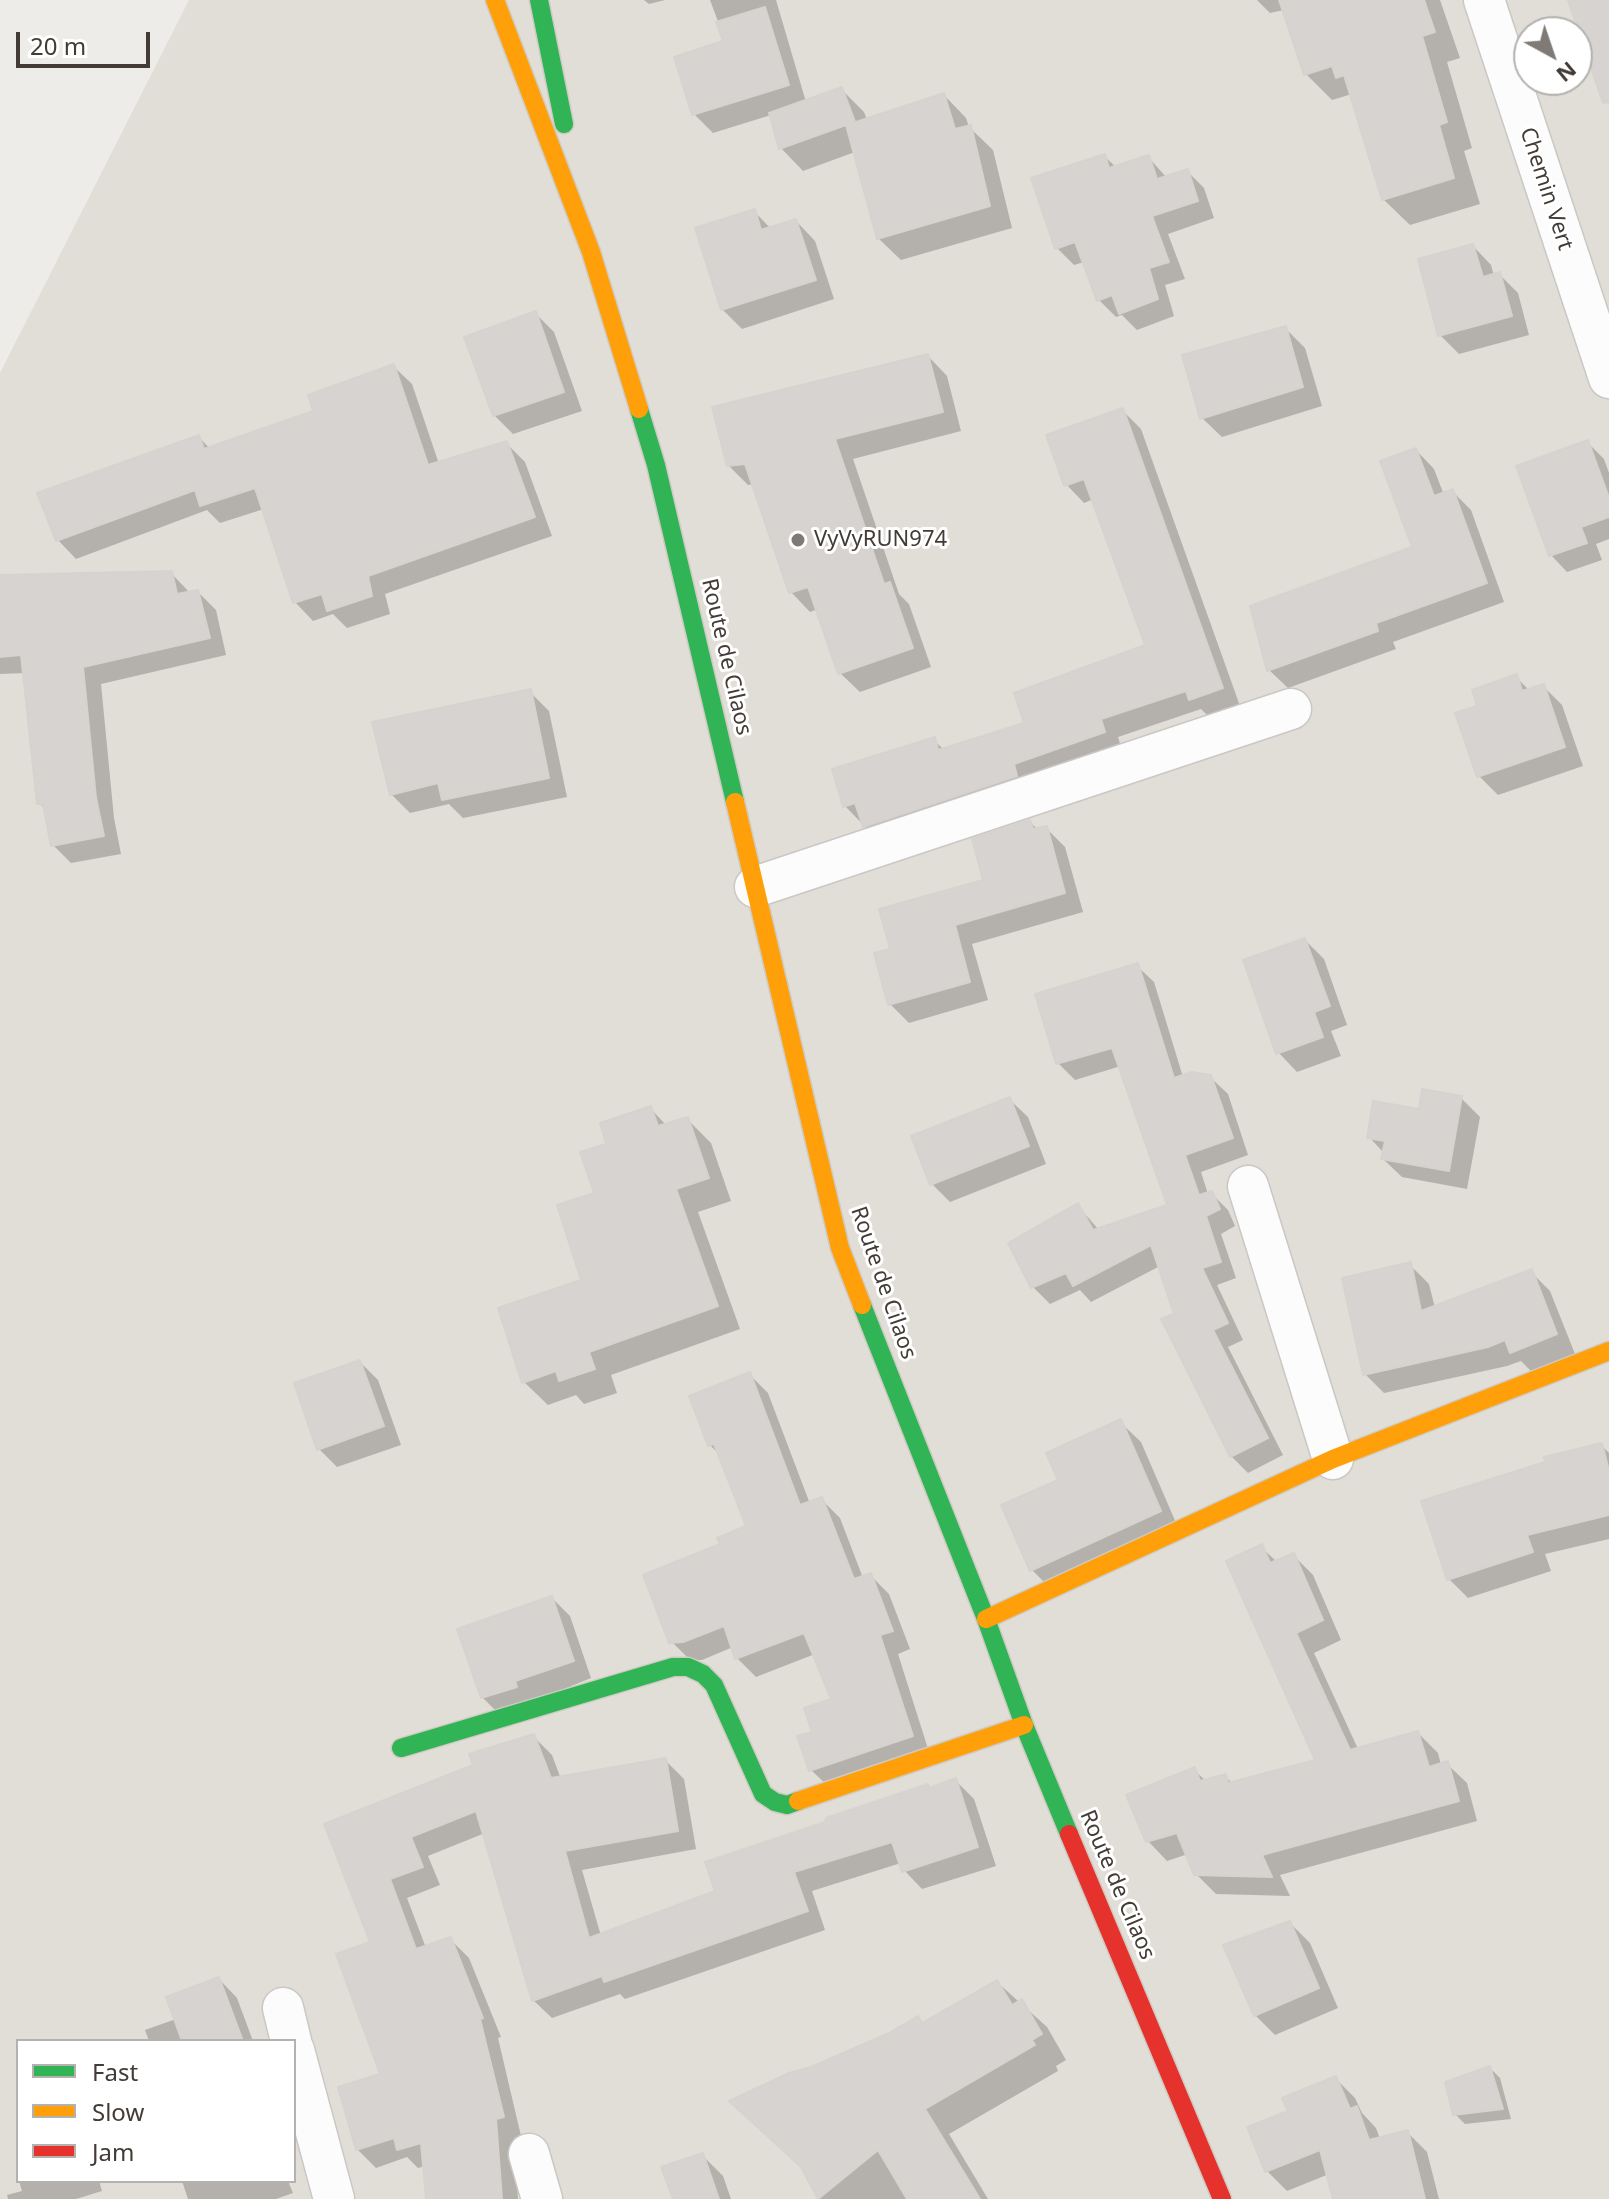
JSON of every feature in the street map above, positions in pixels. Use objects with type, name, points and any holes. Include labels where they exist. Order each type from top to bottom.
[{"type":"main road","name":"Route de Cilaos","points":[[540,7],[591,252]]},
{"type":"main road","name":"Route de Cilaos","points":[[500,13],[591,252],[656,465],[840,1248],[986,1619],[1024,1725],[1222,2199]]},
{"type":"main road","points":[[986,1619],[1333,1459],[1609,1351]]},
{"type":"main road","points":[[401,1748],[673,1667],[688,1667],[703,1674],[714,1685],[763,1794],[787,1805],[1024,1725]]},
{"type":"street","name":"Chemin Vert","points":[[1484,0],[1609,376]]},
{"type":"street","points":[[500,13],[540,7]]},
{"type":"street","points":[[755,887],[1291,709]]},
{"type":"street","points":[[1248,1186],[1333,1459]]},
{"type":"street","points":[[296,2057],[334,2199]]},
{"type":"street","points":[[529,2154],[542,2199]]},
{"type":"shaded area","points":[[189,0],[1609,0],[1609,2199],[0,2199],[0,373]]},
{"type":"building","points":[[1279,0],[1424,0],[1435,32],[1422,36],[1447,122],[1439,125],[1454,178],[1382,200],[1344,75],[1336,78],[1332,66],[1304,75]]},
{"type":"building","points":[[1568,0],[1609,0],[1609,102],[1603,103],[1593,74],[1593,16],[1573,16]]},
{"type":"building","points":[[765,7],[789,85],[692,115],[674,57],[723,41],[716,22]]},
{"type":"building","points":[[842,87],[853,123],[944,93],[955,129],[971,125],[990,206],[877,239],[846,125],[779,149],[769,113]]},
{"type":"building","points":[[1105,154],[1109,168],[1149,155],[1157,179],[1188,169],[1198,201],[1152,216],[1169,262],[1149,268],[1158,299],[1119,314],[1112,295],[1097,301],[1075,242],[1055,249],[1031,178]]},
{"type":"building","points":[[755,209],[761,230],[796,219],[816,280],[721,310],[695,228]]},
{"type":"building","points":[[1473,244],[1483,277],[1500,272],[1512,316],[1438,336],[1418,259]]},
{"type":"building","points":[[536,311],[564,392],[493,416],[464,337]]},
{"type":"building","points":[[1286,326],[1303,387],[1200,419],[1182,355]]},
{"type":"building","points":[[928,354],[943,412],[835,439],[884,584],[890,582],[913,648],[838,674],[808,587],[789,593],[745,464],[727,466],[712,407]]},
{"type":"building","points":[[394,364],[428,465],[507,441],[535,517],[368,576],[372,596],[327,611],[322,594],[293,603],[255,488],[200,506],[195,490],[56,541],[37,493],[199,435],[204,449],[313,411],[308,395]]},
{"type":"building","points":[[1123,408],[1223,688],[1189,700],[1186,691],[1101,719],[1105,732],[1014,764],[1017,776],[863,827],[855,803],[843,807],[832,769],[935,737],[938,750],[1024,723],[1014,693],[1145,645],[1084,479],[1064,486],[1046,435]]},
{"type":"building","points":[[1588,440],[1609,498],[1609,517],[1581,527],[1587,543],[1549,556],[1516,466]]},
{"type":"building","points":[[1416,448],[1434,496],[1453,489],[1487,583],[1376,623],[1378,631],[1267,671],[1250,606],[1412,547],[1380,461]]},
{"type":"building","points":[[172,571],[177,594],[198,590],[210,638],[83,667],[96,798],[104,836],[51,846],[43,804],[37,804],[21,655],[0,657],[0,575]]},
{"type":"building","points":[[1517,674],[1522,691],[1544,684],[1565,747],[1477,777],[1455,713],[1477,706],[1472,690]]},
{"type":"building","points":[[531,689],[549,778],[442,800],[438,783],[390,795],[372,722]]},
{"type":"building","points":[[1030,820],[1033,829],[1047,826],[1065,893],[955,925],[970,982],[888,1005],[874,953],[890,949],[879,909],[983,880],[972,839]]},
{"type":"building","points":[[1305,938],[1330,1006],[1314,1012],[1323,1037],[1276,1054],[1243,960]]},
{"type":"building","points":[[1138,963],[1174,1078],[1192,1072],[1211,1075],[1233,1138],[1185,1155],[1199,1195],[1212,1191],[1220,1209],[1206,1216],[1221,1262],[1202,1268],[1228,1323],[1213,1330],[1268,1438],[1230,1457],[1161,1319],[1174,1314],[1151,1245],[1073,1286],[1066,1273],[1031,1288],[1008,1243],[1078,1203],[1093,1230],[1167,1205],[1112,1048],[1056,1064],[1035,994]]},
{"type":"building","points":[[1422,1089],[1462,1096],[1449,1171],[1381,1159],[1385,1141],[1367,1138],[1373,1101],[1419,1109]]},
{"type":"building","points":[[1010,1097],[1029,1146],[930,1185],[911,1136]]},
{"type":"building","points":[[651,1106],[658,1126],[688,1117],[709,1178],[676,1189],[718,1306],[589,1352],[595,1369],[559,1381],[556,1371],[522,1383],[498,1308],[581,1280],[557,1205],[594,1193],[580,1152],[606,1144],[600,1123]]},
{"type":"building","points":[[1411,1262],[1421,1311],[1532,1269],[1557,1334],[1510,1353],[1505,1340],[1488,1347],[1363,1375],[1342,1278]]},
{"type":"building","points":[[360,1360],[384,1426],[317,1450],[294,1383]]},
{"type":"building","points":[[750,1372],[800,1505],[822,1497],[854,1579],[871,1573],[893,1631],[880,1635],[913,1736],[809,1771],[797,1736],[812,1732],[804,1708],[831,1699],[804,1633],[735,1659],[724,1626],[683,1642],[669,1643],[643,1575],[720,1544],[717,1538],[746,1526],[714,1444],[708,1446],[689,1396]]},
{"type":"building","points":[[1121,1419],[1161,1511],[1030,1571],[1001,1505],[1058,1480],[1046,1453]]},
{"type":"building","points":[[1602,1443],[1609,1471],[1609,1515],[1527,1535],[1533,1552],[1447,1580],[1421,1501],[1545,1462],[1544,1457]]},
{"type":"building","points":[[1262,1544],[1270,1563],[1294,1553],[1323,1620],[1296,1633],[1350,1750],[1418,1731],[1429,1767],[1448,1761],[1459,1801],[1262,1855],[1272,1877],[1194,1875],[1177,1833],[1146,1842],[1126,1795],[1195,1767],[1200,1781],[1226,1774],[1228,1783],[1315,1760],[1226,1561]]},
{"type":"building","points":[[552,1596],[574,1661],[515,1681],[517,1687],[481,1698],[457,1629]]},
{"type":"building","points":[[534,1734],[551,1778],[666,1758],[678,1831],[565,1851],[589,1938],[715,1891],[705,1862],[928,1784],[929,1788],[956,1778],[978,1847],[902,1872],[892,1842],[794,1872],[808,1911],[604,1982],[602,1976],[532,2001],[476,1811],[411,1837],[423,1867],[390,1879],[416,1949],[451,1937],[483,2018],[480,2019],[504,2117],[496,2119],[502,2199],[426,2199],[421,2143],[397,2150],[394,2138],[356,2150],[338,2087],[380,2074],[336,1954],[370,1942],[324,1824],[473,1765],[469,1754]]},
{"type":"building","points":[[1290,1921],[1319,1988],[1254,2016],[1223,1945]]},
{"type":"building","points":[[219,1977],[242,2039],[181,2039],[166,1997]]},
{"type":"building","points":[[997,1980],[1012,2005],[1022,1999],[1042,2034],[1032,2040],[1035,2045],[925,2109],[980,2199],[907,2199],[878,2150],[818,2199],[801,2167],[729,2101],[889,2033],[918,2016],[922,2023]]},
{"type":"building","points":[[1490,2066],[1503,2109],[1453,2115],[1445,2082]]},
{"type":"building","points":[[1336,2076],[1350,2109],[1357,2106],[1369,2140],[1408,2130],[1425,2199],[1333,2199],[1320,2150],[1265,2172],[1247,2127],[1288,2111],[1282,2098]]},
{"type":"building","points":[[703,2153],[719,2199],[673,2199],[661,2167]]},
{"type":"traffic: fast","points":[[539,0],[564,124]]},
{"type":"traffic: fast","points":[[639,409],[656,465],[735,802]]},
{"type":"traffic: fast","points":[[862,1305],[1069,1834]]},
{"type":"traffic: fast","points":[[401,1748],[673,1667],[688,1667],[703,1674],[714,1685],[763,1794],[787,1805],[798,1801]]},
{"type":"traffic: slow","points":[[495,0],[591,252],[639,409]]},
{"type":"traffic: slow","points":[[735,802],[840,1248],[862,1305]]},
{"type":"traffic: slow","points":[[986,1619],[1333,1459],[1609,1351]]},
{"type":"traffic: slow","points":[[798,1801],[1024,1725]]},
{"type":"traffic: jam","points":[[1069,1834],[1222,2199]]},
{"type":"place","name":"VyVyRUN974","points":[[798,540]]}]
